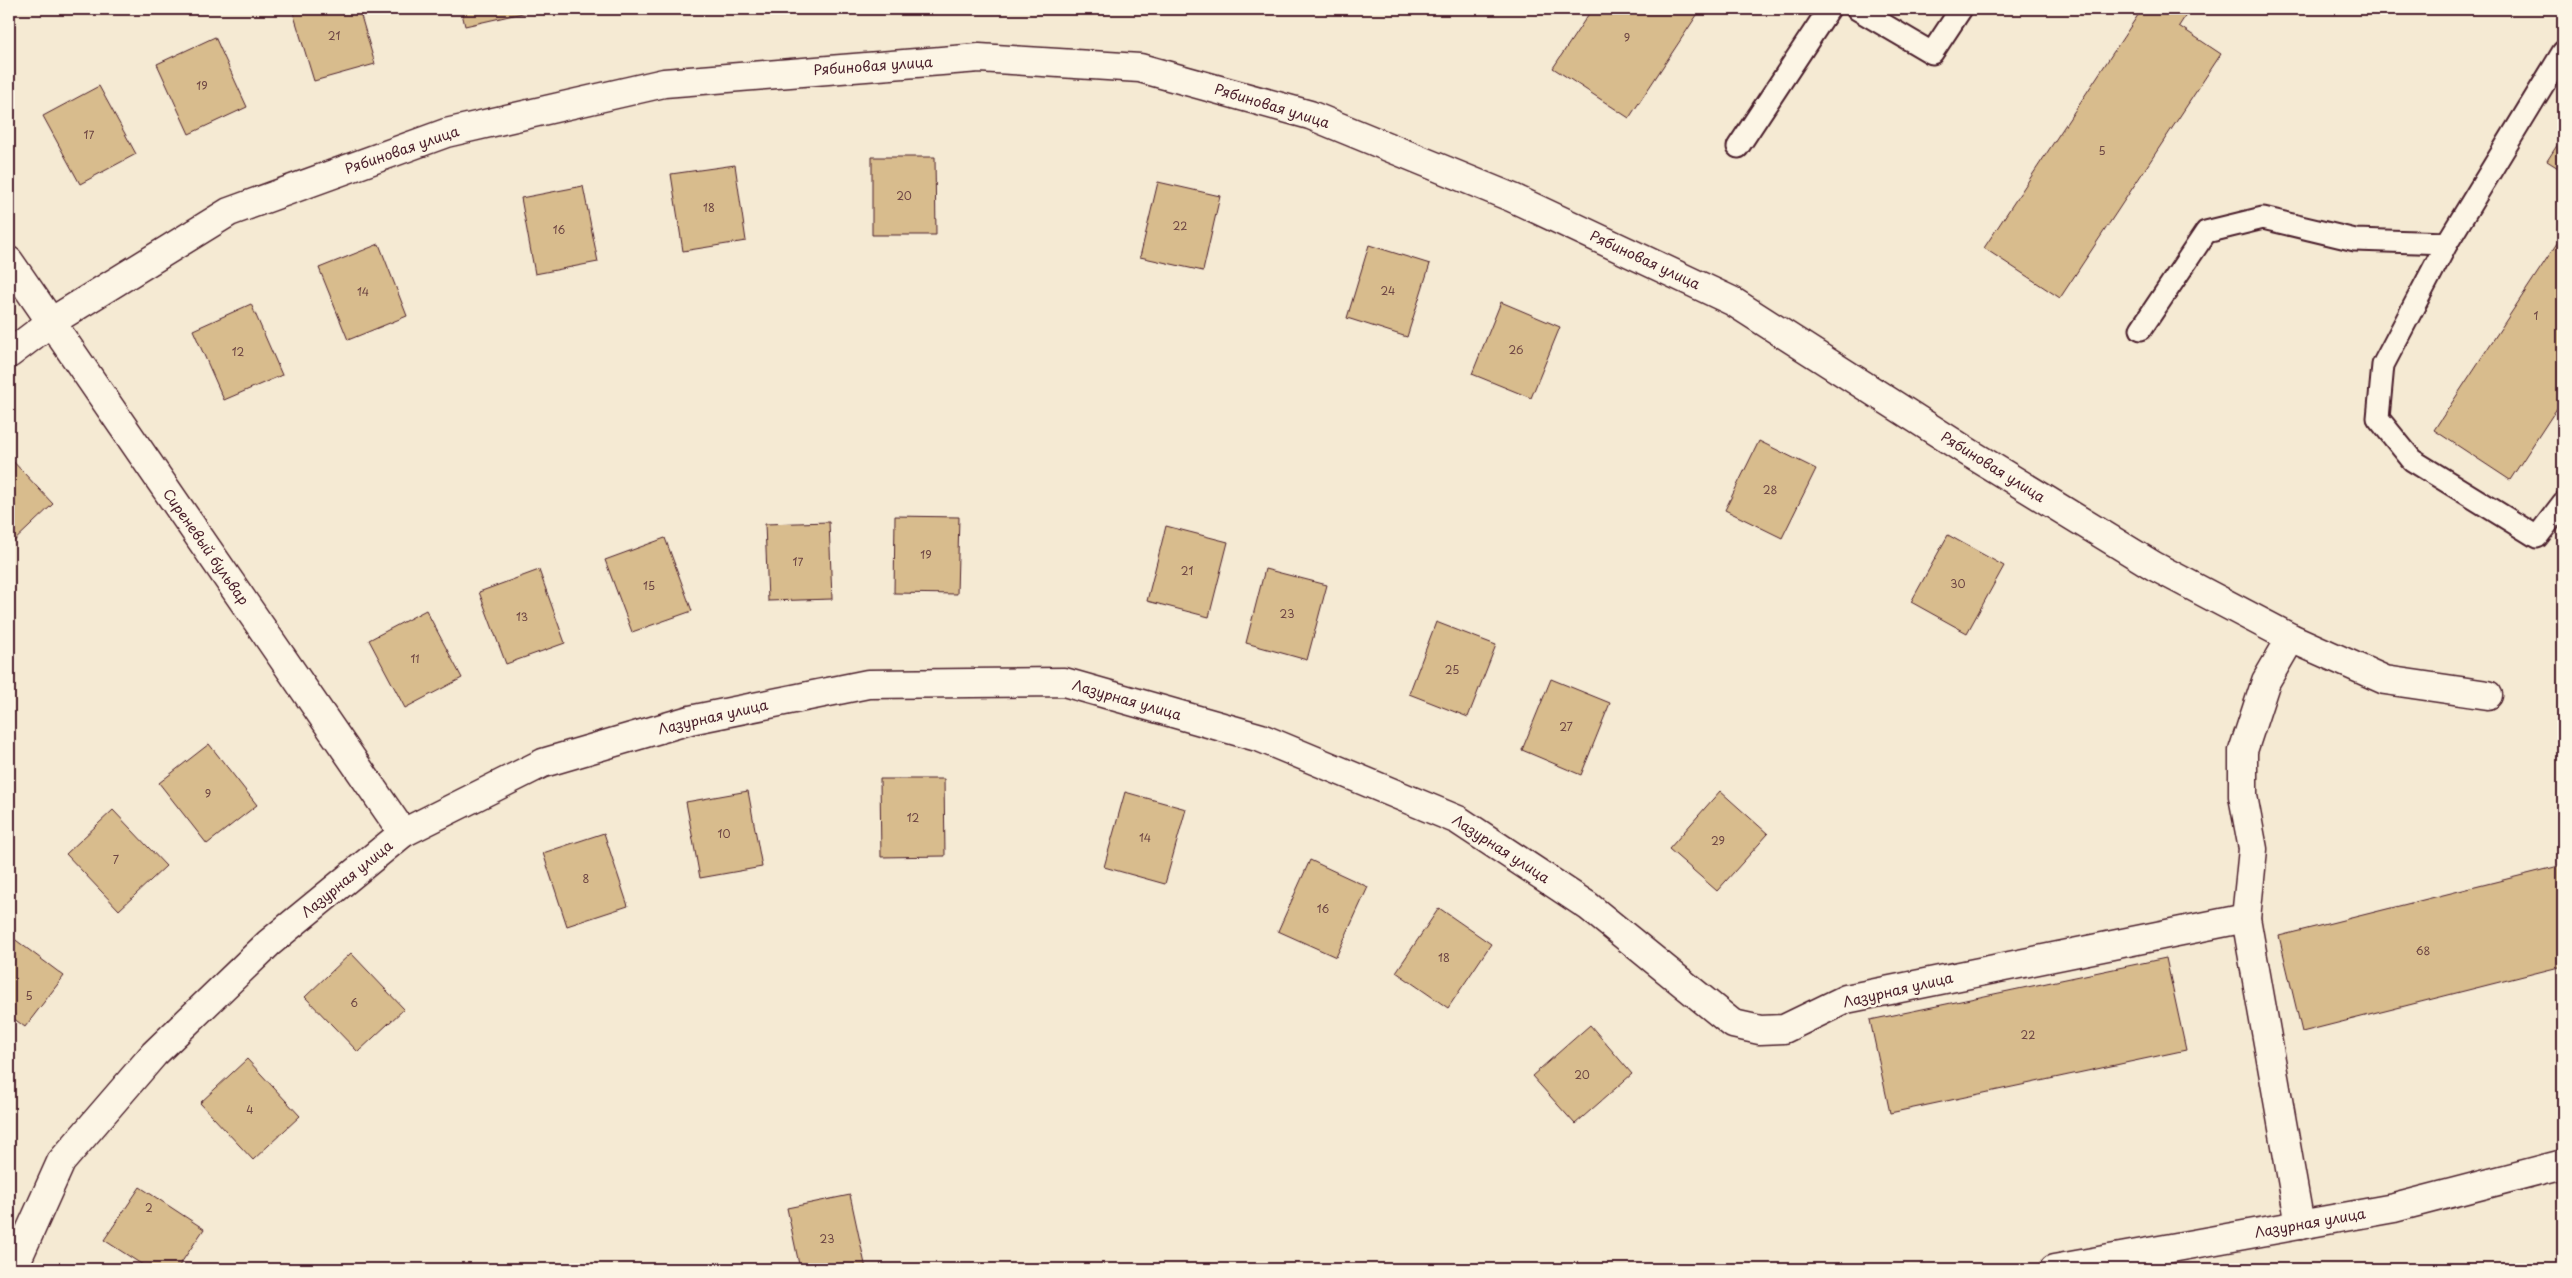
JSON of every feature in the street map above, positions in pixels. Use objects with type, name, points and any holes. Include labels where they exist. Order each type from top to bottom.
[{"type":"street","name":"Рябиновая улица","points":[[9,354],[51,322],[229,212],[446,133],[664,83],[979,58],[1140,68],[1310,115],[1513,198],[1732,301],[1968,452],[2154,566],[2291,638],[2385,680],[2488,695]]},
{"type":"street","name":"Сиреневый бульвар","points":[[9,261],[404,833]]},
{"type":"street","points":[[2291,638],[2266,681],[2243,751],[2242,796],[2253,848],[2246,918],[2300,1225]]},
{"type":"street","name":"Лазурная улица","points":[[13,1269],[62,1162],[154,1054],[269,943],[404,833],[542,763],[690,720],[868,684],[1064,682],[1261,738],[1458,820],[1588,906],[1733,1024],[1760,1030],[1784,1030],[1846,999],[2246,918]]},
{"type":"street","name":"Лазурная улица","points":[[2054,1269],[2394,1208],[2563,1164]]},
{"type":"lane","points":[[1738,147],[1829,9]]},
{"type":"lane","points":[[1856,9],[1932,53],[1960,9]]},
{"type":"lane","points":[[2563,52],[2447,243],[2383,364],[2378,418],[2412,460],[2537,537],[2563,502]]},
{"type":"lane","points":[[2141,329],[2206,232],[2263,218],[2355,240],[2447,243]]},
{"type":"building","points":[[292,9],[359,9],[375,64],[314,81]]},
{"type":"building","points":[[461,9],[526,9],[527,12],[465,26]]},
{"type":"building","points":[[1592,9],[1701,9],[1629,118],[1553,68]]},
{"type":"building","points":[[2142,9],[2190,9],[2179,26],[2221,54],[2060,298],[1984,248]]},
{"type":"building","points":[[215,37],[247,107],[189,134],[157,64]]},
{"type":"building","points":[[99,86],[136,154],[80,184],[43,116]]},
{"type":"building","points":[[2563,136],[2563,171],[2547,161]]},
{"type":"building","points":[[872,157],[935,157],[936,235],[872,235]]},
{"type":"building","points":[[735,165],[746,241],[683,251],[671,174]]},
{"type":"building","points":[[1158,182],[1220,196],[1203,271],[1140,257]]},
{"type":"building","points":[[583,186],[598,262],[535,274],[521,198]]},
{"type":"building","points":[[2563,234],[2563,399],[2510,480],[2434,430]]},
{"type":"building","points":[[379,244],[407,316],[348,340],[319,268]]},
{"type":"building","points":[[1369,245],[1430,264],[1407,337],[1347,318]]},
{"type":"building","points":[[1501,302],[1560,327],[1531,398],[1472,374]]},
{"type":"building","points":[[251,304],[282,375],[224,400],[193,330]]},
{"type":"building","points":[[1759,441],[1816,469],[1782,538],[1725,510]]},
{"type":"building","points":[[9,457],[53,504],[9,546]]},
{"type":"building","points":[[895,516],[959,517],[957,594],[894,593]]},
{"type":"building","points":[[829,522],[832,599],[768,601],[765,524]]},
{"type":"building","points":[[1166,526],[1228,542],[1209,617],[1147,601]]},
{"type":"building","points":[[1948,535],[2004,566],[1967,633],[1911,602]]},
{"type":"building","points":[[665,538],[692,611],[632,632],[605,560]]},
{"type":"building","points":[[1265,569],[1327,585],[1307,660],[1246,643]]},
{"type":"building","points":[[539,570],[565,643],[506,664],[479,592]]},
{"type":"building","points":[[426,610],[462,678],[405,708],[369,640]]},
{"type":"building","points":[[1436,622],[1496,645],[1468,717],[1409,694]]},
{"type":"building","points":[[1551,679],[1610,703],[1581,775],[1522,750]]},
{"type":"building","points":[[209,744],[257,805],[207,844],[159,783]]},
{"type":"building","points":[[880,779],[944,779],[945,856],[881,857]]},
{"type":"building","points":[[748,791],[762,867],[700,878],[686,802]]},
{"type":"building","points":[[1720,791],[1768,834],[1717,891],[1669,849]]},
{"type":"building","points":[[1125,792],[1186,809],[1165,884],[1104,867]]},
{"type":"building","points":[[113,810],[166,866],[119,910],[66,854]]},
{"type":"building","points":[[604,833],[628,906],[567,926],[543,853]]},
{"type":"building","points":[[1310,860],[1368,887],[1336,957],[1278,931]]},
{"type":"building","points":[[2563,865],[2563,966],[2302,1032],[2279,936]]},
{"type":"building","points":[[1439,908],[1491,944],[1448,1008],[1396,972]]},
{"type":"building","points":[[9,935],[64,976],[25,1027],[9,1015]]},
{"type":"building","points":[[351,953],[404,1009],[358,1052],[305,997]]},
{"type":"building","points":[[2166,958],[2186,1050],[1890,1113],[1870,1020]]},
{"type":"building","points":[[1590,1025],[1632,1074],[1575,1124],[1532,1076]]},
{"type":"building","points":[[247,1059],[300,1116],[253,1160],[200,1103]]},
{"type":"building","points":[[140,1187],[204,1229],[177,1269],[149,1269],[104,1240]]},
{"type":"building","points":[[850,1195],[866,1269],[800,1269],[787,1208]]}]
